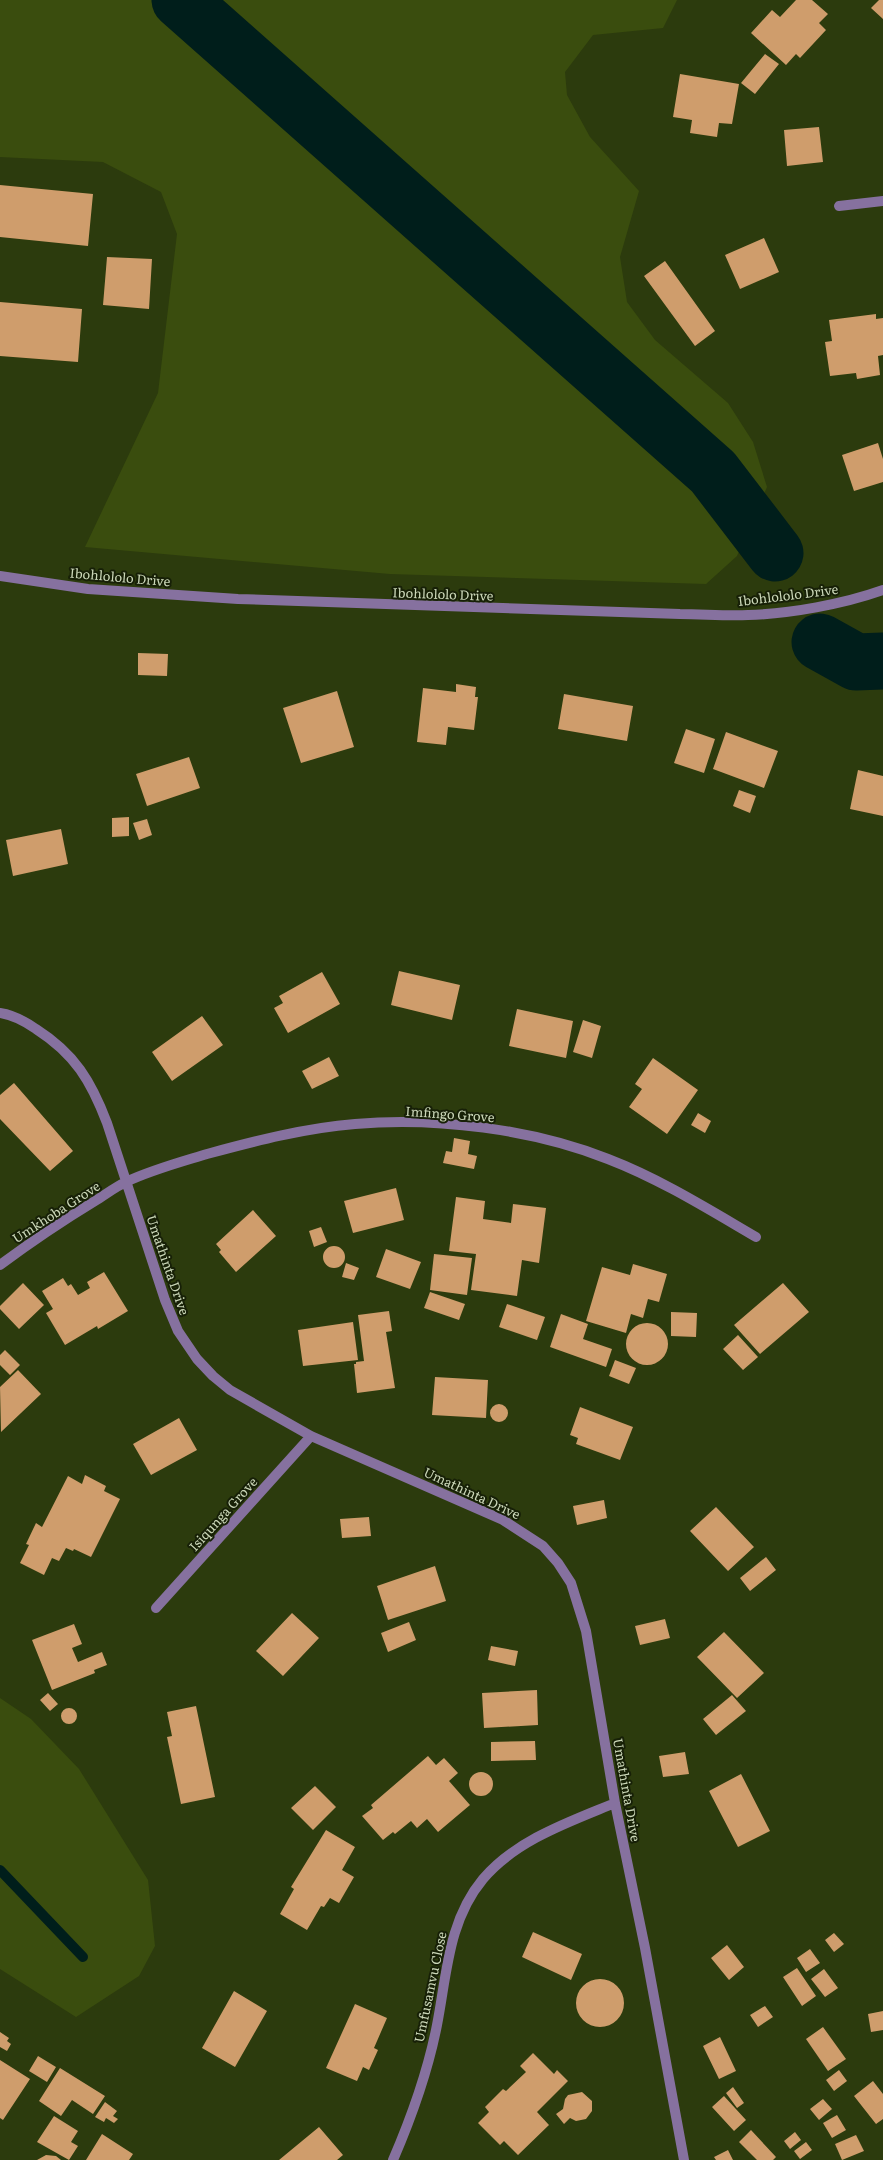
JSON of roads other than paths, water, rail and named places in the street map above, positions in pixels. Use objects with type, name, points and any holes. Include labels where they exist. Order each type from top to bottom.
[{"type":"street","points":[[839,206],[883,200]]},
{"type":"street","name":"Ibohlololo Drive","points":[[0,576],[88,589],[238,599],[748,615],[812,607],[865,596],[883,590]]},
{"type":"street","name":"Umathinta Drive","points":[[0,1013],[27,1023],[64,1048],[81,1070],[97,1098],[165,1300],[178,1331],[197,1359],[230,1390],[311,1436],[503,1520],[543,1546],[558,1563],[571,1583],[586,1631],[615,1803],[646,1948],[684,2160]]},
{"type":"street","name":"Imfingo Grove","points":[[126,1182],[182,1162],[235,1146],[289,1134],[355,1124],[410,1123],[483,1126],[550,1141],[607,1158],[685,1196],[756,1237]]},
{"type":"street","name":"Umkhoba Grove","points":[[0,1265],[51,1228],[126,1182]]},
{"type":"street","name":"Isiqunga Grove","points":[[156,1608],[311,1436]]},
{"type":"street","name":"Umfusamvu Close","points":[[393,2160],[427,2068],[437,2024],[444,1974],[455,1930],[468,1902],[484,1878],[517,1849],[539,1836],[615,1803]]},
{"type":"waterway","points":[[180,0],[713,472],[775,553]]},
{"type":"waterway","points":[[820,642],[856,662],[883,661]]},
{"type":"waterway","points":[[0,1870],[83,1957]]}]
